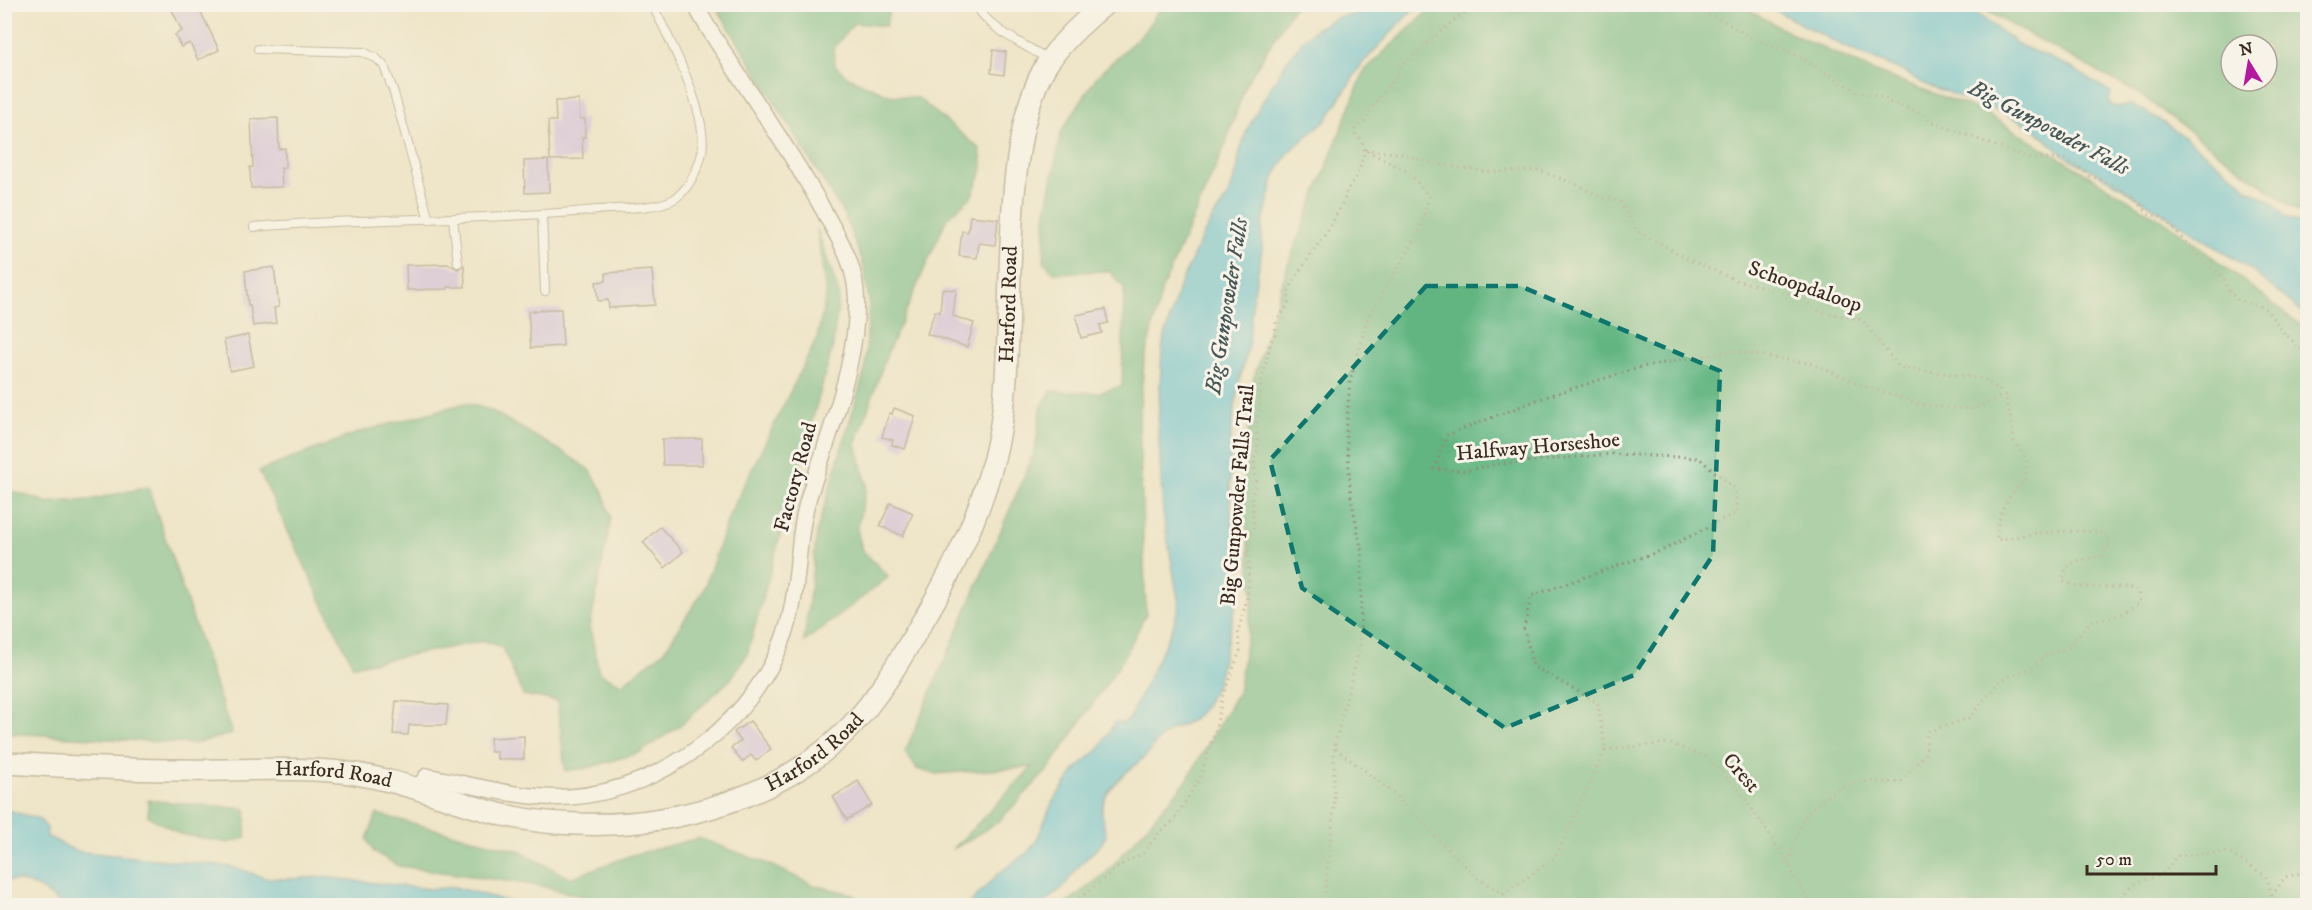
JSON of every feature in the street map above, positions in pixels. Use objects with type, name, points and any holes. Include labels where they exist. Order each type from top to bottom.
[{"type":"main road","name":"Harford Road","points":[[4,763],[156,770],[330,771],[368,776],[418,788],[487,811],[574,824],[652,821],[718,805],[760,789],[813,758],[851,726],[890,675],[934,602],[965,540],[989,475],[999,438],[1005,393],[1011,253],[1018,163],[1031,100],[1049,60],[1070,36],[1105,4]]},
{"type":"street","name":"Factory Road","points":[[418,788],[427,776],[546,797],[570,797],[599,793],[627,784],[677,762],[726,725],[766,674],[780,647],[794,603],[797,555],[805,509],[850,363],[856,311],[854,274],[813,191],[695,4]]},
{"type":"lane","points":[[254,227],[315,222],[542,215],[656,205],[675,199],[687,186],[697,168],[702,155],[703,135],[694,100],[652,4]]},
{"type":"lane","points":[[976,4],[982,15],[994,26],[1049,60]]},
{"type":"lane","points":[[258,49],[363,51],[376,58],[384,66],[394,93],[429,220]]},
{"type":"lane","points":[[542,215],[545,291]]},
{"type":"lane","points":[[453,219],[458,263]]},
{"type":"path","points":[[1325,893],[1334,806],[1334,747],[1360,646],[1362,553],[1351,498],[1346,429],[1350,382],[1368,317],[1418,235],[1429,197],[1409,172],[1365,150],[1354,130],[1368,118],[1369,112],[1396,76],[1400,67],[1458,17],[1482,4]]},
{"type":"path","points":[[1686,4],[1726,22],[1748,36],[1799,56],[1858,92],[1888,99],[1890,102],[1916,111],[1937,124],[2031,159],[2064,159],[2073,162],[2090,176],[2117,186],[2149,214],[2161,217],[2172,226],[2196,253],[2223,277],[2228,290],[2238,300],[2265,309],[2285,334],[2307,355]]},
{"type":"path","name":"Schoopdaloop","points":[[1365,150],[1398,153],[1432,163],[1487,172],[1539,170],[1578,185],[1600,197],[1620,201],[1637,231],[1692,261],[1736,280],[1802,297],[1814,310],[1862,320],[1899,367],[1984,380],[2005,395]]},
{"type":"path","name":"Big Gunpowder Falls Trail","points":[[1070,906],[1121,865],[1143,852],[1174,820],[1206,764],[1222,698],[1240,651],[1238,632],[1248,595],[1249,535],[1254,528],[1252,495],[1256,485],[1254,460],[1258,449],[1256,424],[1260,409],[1259,393],[1271,341],[1275,334],[1275,322],[1288,305],[1289,290],[1295,278],[1338,213],[1347,190],[1358,174],[1365,150]]},
{"type":"path","name":"Halfway Horseshoe","points":[[1605,750],[1598,703],[1533,666],[1524,629],[1531,597],[1663,550],[1737,512],[1735,489],[1700,458],[1612,454],[1498,464],[1464,471],[1434,469],[1447,435],[1545,397],[1641,367],[1733,351],[1813,364],[1857,383],[1922,405],[1972,409],[2005,395]]},
{"type":"path","points":[[1816,906],[1799,888],[1790,866],[1791,851],[1808,812],[1843,787],[1866,780],[1884,784],[1901,782],[1926,753],[1927,732],[1969,718],[2001,680],[2032,668],[2044,656],[2068,647],[2091,621],[2120,615],[2140,602],[2137,590],[2126,586],[2095,589],[2072,586],[2063,581],[2066,567],[2076,561],[2102,556],[2110,543],[2104,533],[2084,531],[2034,533],[1997,540],[1997,525],[2005,501],[2026,478],[2027,460],[2014,441],[2012,420],[2005,395]]},
{"type":"path","name":"Crest","points":[[1605,750],[1667,743],[1707,757],[1740,791],[1790,866]]},
{"type":"path","points":[[1334,747],[1392,792],[1476,877],[1503,894],[1509,906]]},
{"type":"path","points":[[1503,894],[1555,858],[1605,750]]},
{"type":"path","points":[[2115,906],[2133,885],[2165,873],[2176,856],[2227,852],[2265,874],[2273,906]]},
{"type":"path","points":[[2271,897],[2285,877],[2307,872]]},
{"type":"highlighted area","points":[[1426,286],[1520,286],[1720,371],[1713,555],[1634,675],[1505,728],[1302,588],[1270,460]]},
{"type":"green space","points":[[715,5],[890,5],[886,26],[854,23],[833,49],[835,65],[848,77],[889,95],[918,98],[980,149],[983,169],[971,197],[947,218],[887,354],[856,444],[867,484],[857,529],[862,550],[889,577],[804,642],[817,531],[865,370],[869,301],[863,263],[843,213]]},
{"type":"green space","points":[[1163,5],[1295,5],[1246,84],[1225,146],[1162,289],[1144,362],[1139,420],[1146,614],[1122,661],[1048,770],[998,822],[952,850],[1032,767],[934,774],[917,769],[905,752],[1035,451],[1041,408],[1051,391],[1098,393],[1122,386],[1124,288],[1109,271],[1055,273],[1044,262],[1045,217],[1061,132],[1097,76],[1142,34]]},
{"type":"green space","points":[[1434,5],[1740,5],[1788,32],[1878,73],[1982,111],[2171,225],[2307,330],[2307,905],[1064,905],[1107,872],[1187,780],[1238,692],[1253,597],[1243,492],[1252,384],[1287,267],[1364,71]]},
{"type":"green space","points":[[1975,5],[2307,5],[2307,218],[2139,94]]},
{"type":"green space","points":[[817,229],[839,294],[833,346],[747,655],[731,679],[681,725],[641,752],[588,768],[565,771],[557,701],[523,695],[502,647],[484,641],[353,666],[259,471],[360,432],[465,403],[490,410],[566,454],[591,471],[603,492],[611,518],[590,627],[599,673],[622,684],[664,651],[703,591],[730,513],[817,338],[826,296]]},
{"type":"green space","points":[[148,487],[232,734],[193,744],[5,733],[5,489],[47,502],[89,500]]},
{"type":"green space","points":[[148,800],[246,809],[246,838],[228,843],[180,834],[148,816]]},
{"type":"green space","points":[[377,814],[517,850],[570,878],[632,855],[699,838],[771,865],[813,885],[853,894],[862,905],[615,905],[541,886],[398,866],[374,852],[367,839]]},
{"type":"water","name":"Big Gunpowder Falls","points":[[1376,5],[1417,5],[1361,65],[1328,118],[1289,152],[1275,175],[1262,226],[1262,250],[1253,297],[1248,348],[1240,378],[1231,431],[1230,495],[1237,600],[1217,684],[1202,711],[1192,720],[1171,730],[1156,742],[1148,754],[1121,777],[1108,793],[1102,806],[1106,836],[1064,886],[1042,905],[968,905],[999,873],[1028,852],[1036,842],[1053,801],[1077,768],[1098,750],[1115,722],[1123,723],[1129,719],[1173,627],[1179,605],[1163,513],[1158,424],[1162,347],[1179,287],[1202,237],[1227,198],[1237,171],[1240,151],[1247,130],[1287,61],[1315,29],[1340,16],[1358,14]]},
{"type":"water","name":"Big Gunpowder Falls","points":[[1765,5],[1951,5],[1980,16],[2019,45],[2066,65],[2111,92],[2109,100],[2111,105],[2118,107],[2132,105],[2145,111],[2176,131],[2243,183],[2247,189],[2271,201],[2284,216],[2307,226],[2307,316],[2246,266],[2114,182],[2066,157],[2032,127],[2004,113],[1922,83],[1905,72],[1845,47]]},
{"type":"water","points":[[4,809],[39,819],[47,828],[47,837],[82,852],[218,865],[237,868],[265,878],[322,877],[431,889],[455,887],[521,905],[117,906],[106,903],[63,905],[33,885],[5,881]]},
{"type":"building","points":[[183,4],[197,4],[219,50],[198,60],[190,43],[181,47],[175,35],[182,31],[172,10]]},
{"type":"building","points":[[993,50],[1006,52],[1004,75],[991,73]]},
{"type":"building","points":[[579,100],[580,119],[585,119],[585,137],[582,137],[583,159],[550,160],[548,121],[556,121],[555,101]]},
{"type":"building","points":[[278,118],[279,149],[285,148],[285,168],[281,168],[282,187],[251,188],[250,167],[253,167],[251,119]]},
{"type":"building","points":[[548,160],[549,192],[525,193],[524,161]]},
{"type":"building","points":[[970,216],[998,219],[995,245],[979,243],[977,258],[959,256],[962,231],[968,232]]},
{"type":"building","points":[[448,264],[458,269],[464,265],[465,287],[407,290],[406,265]]},
{"type":"building","points":[[274,267],[279,307],[274,308],[276,323],[253,326],[250,305],[248,305],[245,271]]},
{"type":"building","points":[[652,270],[655,305],[609,308],[608,300],[598,301],[596,282],[606,281],[606,273]]},
{"type":"building","points":[[942,289],[956,290],[953,316],[974,323],[967,347],[927,334],[935,311],[940,312]]},
{"type":"building","points":[[561,309],[563,346],[531,348],[528,312]]},
{"type":"building","points":[[1106,309],[1108,323],[1100,325],[1102,333],[1081,338],[1076,315]]},
{"type":"building","points":[[248,335],[254,366],[230,371],[224,340]]},
{"type":"building","points":[[894,408],[915,416],[905,449],[892,445],[893,440],[882,437],[889,413],[892,414]]},
{"type":"building","points":[[662,439],[702,439],[702,465],[663,465]]},
{"type":"building","points":[[890,503],[913,513],[903,536],[880,526]]},
{"type":"building","points":[[660,527],[683,552],[665,568],[643,542]]},
{"type":"building","points":[[396,701],[448,705],[446,725],[409,725],[408,735],[393,734]]},
{"type":"building","points":[[750,721],[771,749],[756,761],[751,755],[742,762],[731,748],[741,741],[734,732]]},
{"type":"building","points":[[524,736],[524,759],[497,759],[497,752],[491,752],[490,738]]},
{"type":"building","points":[[858,781],[872,805],[847,820],[833,797]]}]
